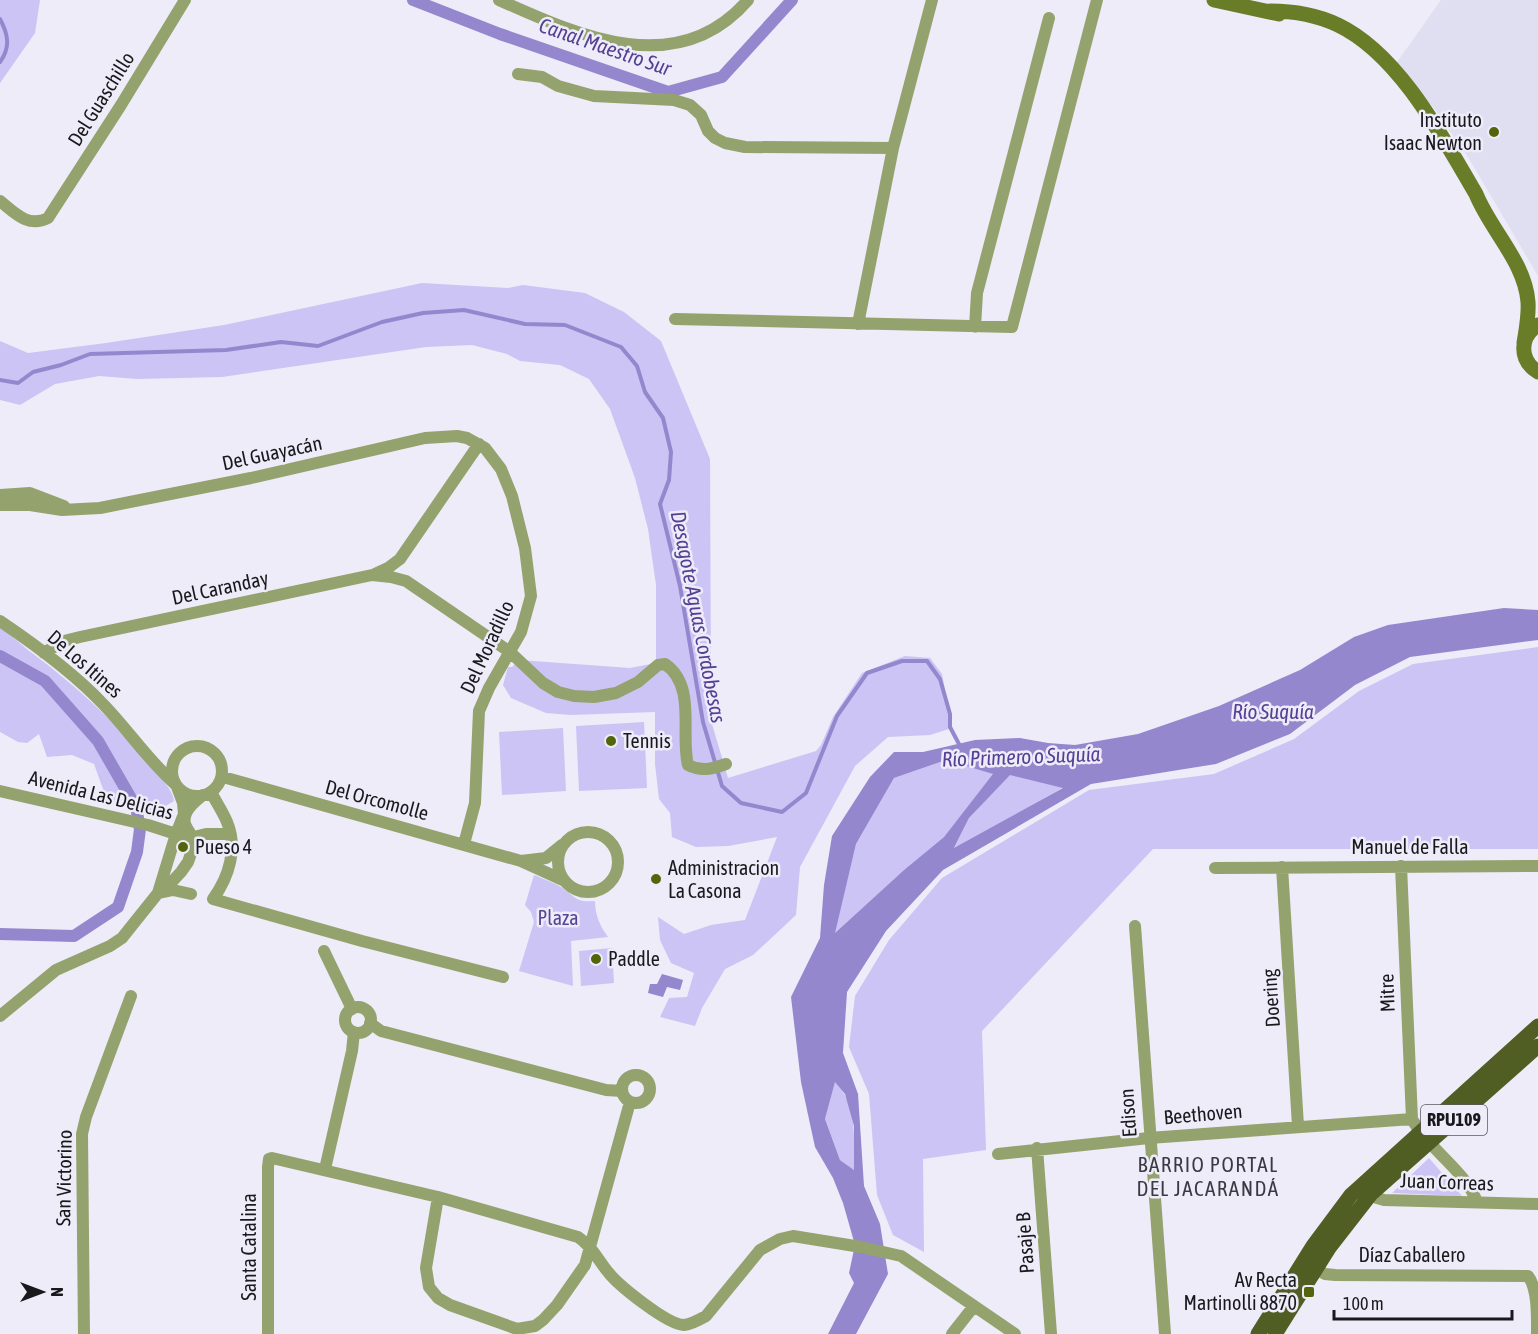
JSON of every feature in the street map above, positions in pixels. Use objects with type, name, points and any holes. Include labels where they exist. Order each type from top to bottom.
[{"type":"main road","points":[[1214,0],[1270,11],[1291,11],[1336,24],[1367,45],[1399,77],[1418,100],[1476,194],[1482,209],[1523,278],[1528,309],[1524,344],[1525,359],[1538,372]]},
{"type":"main road","points":[[1476,194],[1487,206],[1538,294]]},
{"type":"main road","points":[[1524,344],[1531,330],[1538,325]]},
{"type":"main road","name":"RPU109","points":[[1424,1138],[1538,1026]]},
{"type":"main road","name":"RPU109","points":[[1275,1334],[1344,1203],[1365,1190],[1424,1138],[1538,1046]]},
{"type":"main road","name":"RPU109","points":[[1258,1334],[1309,1266]]},
{"type":"street","points":[[498,0],[570,31],[619,43],[651,46],[675,44],[710,31],[732,16],[748,0]]},
{"type":"street","points":[[858,324],[893,148],[932,0]]},
{"type":"street","points":[[675,319],[1012,327],[1096,0]]},
{"type":"street","name":"Del Guaschillo","points":[[0,201],[26,221],[37,222],[48,218],[121,105],[180,2]]},
{"type":"street","points":[[975,327],[977,293],[1049,18]]},
{"type":"street","points":[[518,74],[542,77],[558,86],[594,96],[674,100],[690,105],[701,115],[708,131],[715,138],[745,147],[893,148]]},
{"type":"street","name":"Del Guayacán","points":[[0,505],[30,505],[73,510],[100,508],[204,488],[425,438],[457,436],[479,444]]},
{"type":"street","points":[[372,575],[388,568],[400,559],[479,444]]},
{"type":"street","name":"Del Moradillo","points":[[464,844],[476,796],[479,711],[489,688],[521,632],[531,596],[530,578],[519,521],[506,479],[490,452],[479,444]]},
{"type":"street","name":"Del Guayacán","points":[[0,495],[30,493],[73,510]]},
{"type":"street","points":[[400,559],[399,568],[406,581]]},
{"type":"street","name":"Del Caranday","points":[[44,653],[64,641],[80,637],[372,575],[391,577],[406,581],[510,652],[543,683],[558,692],[594,697],[616,693],[638,682],[658,665],[666,664],[671,668],[680,685],[684,702],[685,749],[688,765],[697,770],[725,765]]},
{"type":"street","name":"De Los Itines","points":[[0,621],[44,653],[102,702],[137,744],[184,792],[207,794]]},
{"type":"street","name":"De Los Itines","points":[[137,744],[157,756],[168,757],[176,755],[187,747],[208,749],[220,761],[223,777]]},
{"type":"street","points":[[158,893],[184,814],[183,803],[171,769],[176,755]]},
{"type":"street","points":[[0,1016],[56,970],[110,946],[122,938],[158,893],[181,872],[195,842],[185,824],[190,806],[217,787],[223,777]]},
{"type":"street","name":"Del Orcomolle","points":[[223,777],[521,861],[565,881]]},
{"type":"street","name":"Avenida Las Delicias","points":[[0,791],[148,825],[174,839],[206,834],[230,834]]},
{"type":"street","points":[[207,794],[226,818],[230,834],[230,857],[226,878],[213,899],[362,941],[503,977]]},
{"type":"street","points":[[521,861],[546,858],[565,842],[573,836],[582,832],[602,834],[616,848],[619,857],[615,877],[609,885],[591,892],[581,891],[565,881],[558,861],[565,842]]},
{"type":"street","name":"Mitre","points":[[1401,866],[1412,1119]]},
{"type":"street","name":"Manuel de Falla","points":[[1215,868],[1538,866]]},
{"type":"street","name":"Doering","points":[[1282,867],[1298,1125]]},
{"type":"street","points":[[158,893],[173,890],[191,894]]},
{"type":"street","name":"Edison","points":[[1135,926],[1165,1334]]},
{"type":"street","points":[[324,951],[352,1009]]},
{"type":"street","name":"San Victorino","points":[[84,1334],[82,1134],[86,1117],[131,996]]},
{"type":"street","points":[[360,1008],[368,1012],[370,1023],[366,1030],[354,1032],[348,1027],[346,1019],[352,1009],[360,1008]]},
{"type":"street","points":[[370,1023],[381,1030],[606,1090],[622,1091]]},
{"type":"street","points":[[354,1032],[352,1051],[325,1169],[438,1197],[578,1237],[591,1247],[609,1272],[645,1304],[673,1322],[683,1325],[696,1322],[706,1316],[760,1250],[780,1239],[793,1236],[897,1254],[1015,1334]]},
{"type":"street","points":[[640,1075],[648,1081],[651,1090],[647,1098],[639,1103],[630,1102],[622,1091],[624,1082],[631,1076],[640,1075]]},
{"type":"street","points":[[438,1197],[426,1268],[429,1287],[438,1298],[450,1305],[517,1329],[536,1326],[578,1277],[585,1264],[630,1102]]},
{"type":"street","points":[[1412,1119],[1424,1138],[1468,1185],[1477,1202]]},
{"type":"street","name":"Beethoven","points":[[998,1154],[1037,1148],[1298,1125],[1412,1119]]},
{"type":"street","name":"Pasaje B","points":[[1037,1148],[1051,1334]]},
{"type":"street","name":"Santa Catalina","points":[[268,1334],[269,1159],[275,1158],[325,1169]]},
{"type":"street","name":"Juan Correas","points":[[1365,1190],[1384,1200],[1538,1204]]},
{"type":"street","name":"Díaz Caballero","points":[[1309,1266],[1335,1275],[1528,1276],[1535,1282],[1537,1292],[1537,1334]]},
{"type":"street","points":[[952,1334],[974,1306]]},
{"type":"shaded area","name":"Instituto Isaac Newton","points":[[1441,0],[1538,0],[1538,276],[1468,157],[1434,108],[1395,65]]},
{"type":"green space","points":[[0,0],[40,0],[35,33],[0,83]]},
{"type":"green space","points":[[422,283],[508,288],[523,285],[585,293],[624,312],[661,341],[710,459],[711,692],[704,697],[728,778],[816,751],[833,717],[862,673],[905,656],[930,658],[942,674],[952,728],[930,735],[888,737],[855,766],[800,867],[796,915],[753,955],[725,969],[702,1008],[695,1026],[660,1017],[669,998],[687,997],[694,973],[671,963],[660,940],[658,917],[684,934],[711,925],[745,920],[777,837],[728,846],[696,847],[672,837],[670,813],[659,799],[655,764],[655,712],[571,715],[546,713],[511,698],[503,685],[508,667],[512,667],[519,660],[630,668],[656,663],[656,585],[648,529],[635,478],[610,409],[589,379],[560,365],[520,361],[507,354],[472,345],[426,347],[222,377],[137,379],[99,376],[55,384],[20,405],[0,400],[0,341],[28,353],[106,343],[224,325]]},
{"type":"green space","points":[[0,627],[66,680],[115,725],[165,783],[174,801],[152,814],[108,803],[94,764],[72,755],[47,757],[39,734],[27,743],[18,742],[0,732]]},
{"type":"green space","points":[[1538,647],[1538,849],[1153,849],[982,1031],[986,1150],[923,1159],[924,1252],[893,1235],[877,1195],[869,1094],[849,1047],[855,996],[889,940],[942,878],[1089,790],[1214,774],[1294,739],[1359,691],[1413,664]]},
{"type":"green space","points":[[644,722],[647,788],[579,791],[576,726]]},
{"type":"green space","points":[[563,728],[566,791],[502,795],[499,732]]},
{"type":"green space","points":[[946,760],[994,774],[944,837],[834,934],[856,844],[894,778]]},
{"type":"green space","points":[[1010,774],[1064,787],[954,849],[969,818]]},
{"type":"green space","name":"Plaza","points":[[534,875],[558,885],[579,900],[595,901],[599,920],[608,937],[571,941],[573,986],[519,971],[534,922],[531,912],[525,905]]},
{"type":"green space","points":[[612,948],[614,983],[581,986],[579,951]]},
{"type":"green space","points":[[835,1081],[848,1101],[851,1112],[854,1135],[854,1170],[840,1160],[825,1119]]},
{"type":"green space","points":[[1429,1158],[1462,1196],[1392,1193]]},
{"type":"water","name":"Río Suquía","points":[[1504,608],[1538,610],[1538,640],[1410,657],[1355,685],[1290,734],[1216,764],[1091,784],[943,870],[886,931],[847,992],[843,1053],[858,1094],[864,1186],[880,1224],[888,1274],[856,1334],[828,1334],[854,1283],[849,1273],[855,1245],[833,1178],[815,1147],[801,1082],[791,997],[820,938],[824,885],[832,836],[870,777],[894,752],[923,752],[975,740],[1020,738],[1075,745],[1138,734],[1219,706],[1300,670],[1354,637],[1388,625]],"holes":[[[946,760],[993,774],[944,837],[835,933],[856,844],[894,778]],[[1010,775],[1063,788],[954,848],[969,818]],[[835,1082],[845,1094],[854,1126],[854,1170],[840,1160],[825,1119]]]},
{"type":"water","points":[[662,974],[683,980],[680,990],[667,987],[663,997],[648,993],[650,984],[657,984]]},
{"type":"waterway","name":"Canal Maestro Sur","points":[[413,0],[500,34],[668,92],[722,77],[792,0]]},
{"type":"waterway","name":"Desagote Aguas Cordobesas","points":[[0,19],[7,41],[6,51],[0,62]]},
{"type":"waterway","name":"Desagote Aguas Cordobesas","points":[[0,380],[18,383],[33,372],[90,354],[226,350],[281,342],[318,346],[382,322],[423,313],[464,310],[525,324],[565,325],[621,347],[637,366],[645,392],[663,418],[671,452],[669,480],[660,504],[680,586],[703,722],[722,786],[741,803],[782,812],[806,793],[837,716],[867,673],[902,661],[927,661],[940,679],[950,714],[950,727],[960,746]]},
{"type":"waterway","name":"Canal Maestro Sur","points":[[0,656],[45,681],[98,741],[136,807],[140,829],[137,852],[118,907],[74,936],[0,934]]},
{"type":"place","name":"Instituto Isaac Newton","points":[[1494,132]]},
{"type":"place","name":"Tennis","points":[[611,741]]},
{"type":"place","name":"Pueso 4","points":[[183,847]]},
{"type":"place","name":"Administracion La Casona","points":[[656,879]]},
{"type":"place","name":"Paddle","points":[[596,959]]},
{"type":"place","name":"Av Recta Martinolli 8870","points":[[1309,1292]]},
{"type":"district","name":"BARRIO PORTAL DEL JACARANDÁ","points":[[1208,1177]]},
{"type":"water label","name":"Río Primero o Suquía","points":[[1021,757]]}]
